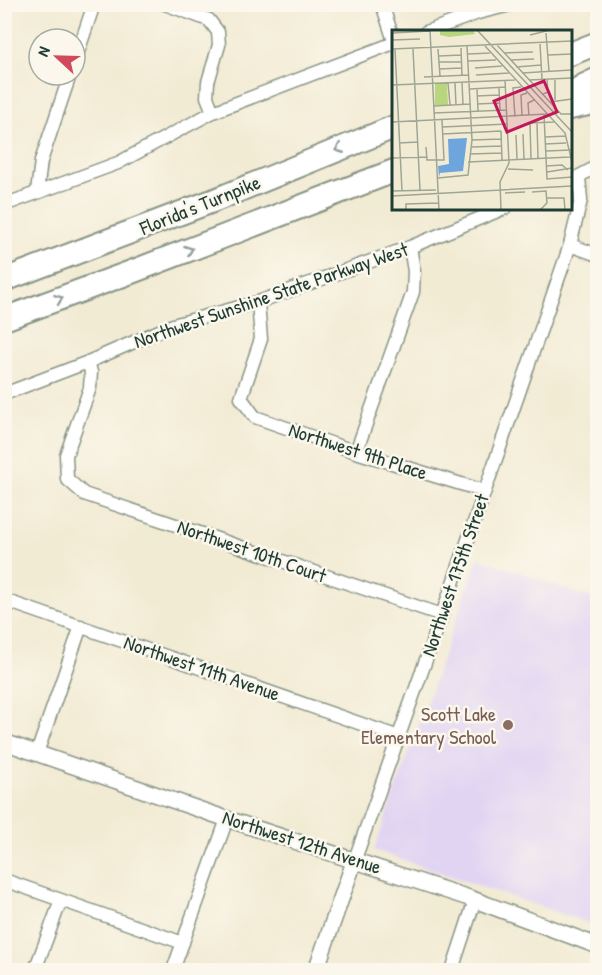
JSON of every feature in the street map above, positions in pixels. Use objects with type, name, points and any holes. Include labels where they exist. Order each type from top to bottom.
[{"type":"highway","points":[[572,53],[597,43]]},
{"type":"highway","points":[[572,93],[597,79]]},
{"type":"highway","points":[[572,108],[597,102]]},
{"type":"highway","name":"Florida's Turnpike","points":[[4,280],[215,200],[392,127]]},
{"type":"highway","name":"Florida's Turnpike","points":[[4,319],[392,171]]},
{"type":"street","points":[[86,27],[94,4]]},
{"type":"street","points":[[165,4],[209,20],[218,32],[219,45],[208,82],[207,97],[213,112]]},
{"type":"street","points":[[382,4],[392,39]]},
{"type":"street","points":[[431,30],[478,13],[514,4]]},
{"type":"street","points":[[4,205],[118,163],[213,112],[392,42]]},
{"type":"street","points":[[37,192],[41,161],[66,87]]},
{"type":"street","points":[[575,179],[597,166]]},
{"type":"street","name":"Northwest 175th Street","points":[[316,970],[570,245],[581,200],[575,179]]},
{"type":"street","name":"Northwest Sunshine State Parkway West","points":[[4,394],[88,362],[173,325],[258,302],[410,247],[500,210]]},
{"type":"street","points":[[570,245],[597,255]]},
{"type":"street","points":[[356,452],[413,292],[414,271],[410,247]]},
{"type":"street","name":"Northwest 9th Place","points":[[258,302],[261,339],[241,398],[255,417],[356,452],[484,491]]},
{"type":"street","name":"Northwest 10th Court","points":[[88,362],[92,372],[90,388],[66,454],[67,479],[84,494],[442,615]]},
{"type":"street","name":"Northwest 11th Avenue","points":[[4,600],[399,737]]},
{"type":"street","points":[[37,753],[81,626]]},
{"type":"street","name":"Northwest 12th Avenue","points":[[4,742],[227,819],[475,900],[597,946]]},
{"type":"street","points":[[173,970],[227,819]]},
{"type":"street","points":[[4,880],[183,943]]},
{"type":"street","points":[[35,970],[61,900]]},
{"type":"street","points":[[452,970],[475,900]]},
{"type":"shaded area","name":"Scott Lake Elementary School","points":[[478,558],[597,600],[597,926],[374,850]]},
{"type":"place","name":"Scott Lake Elementary School","points":[[508,725]]}]
